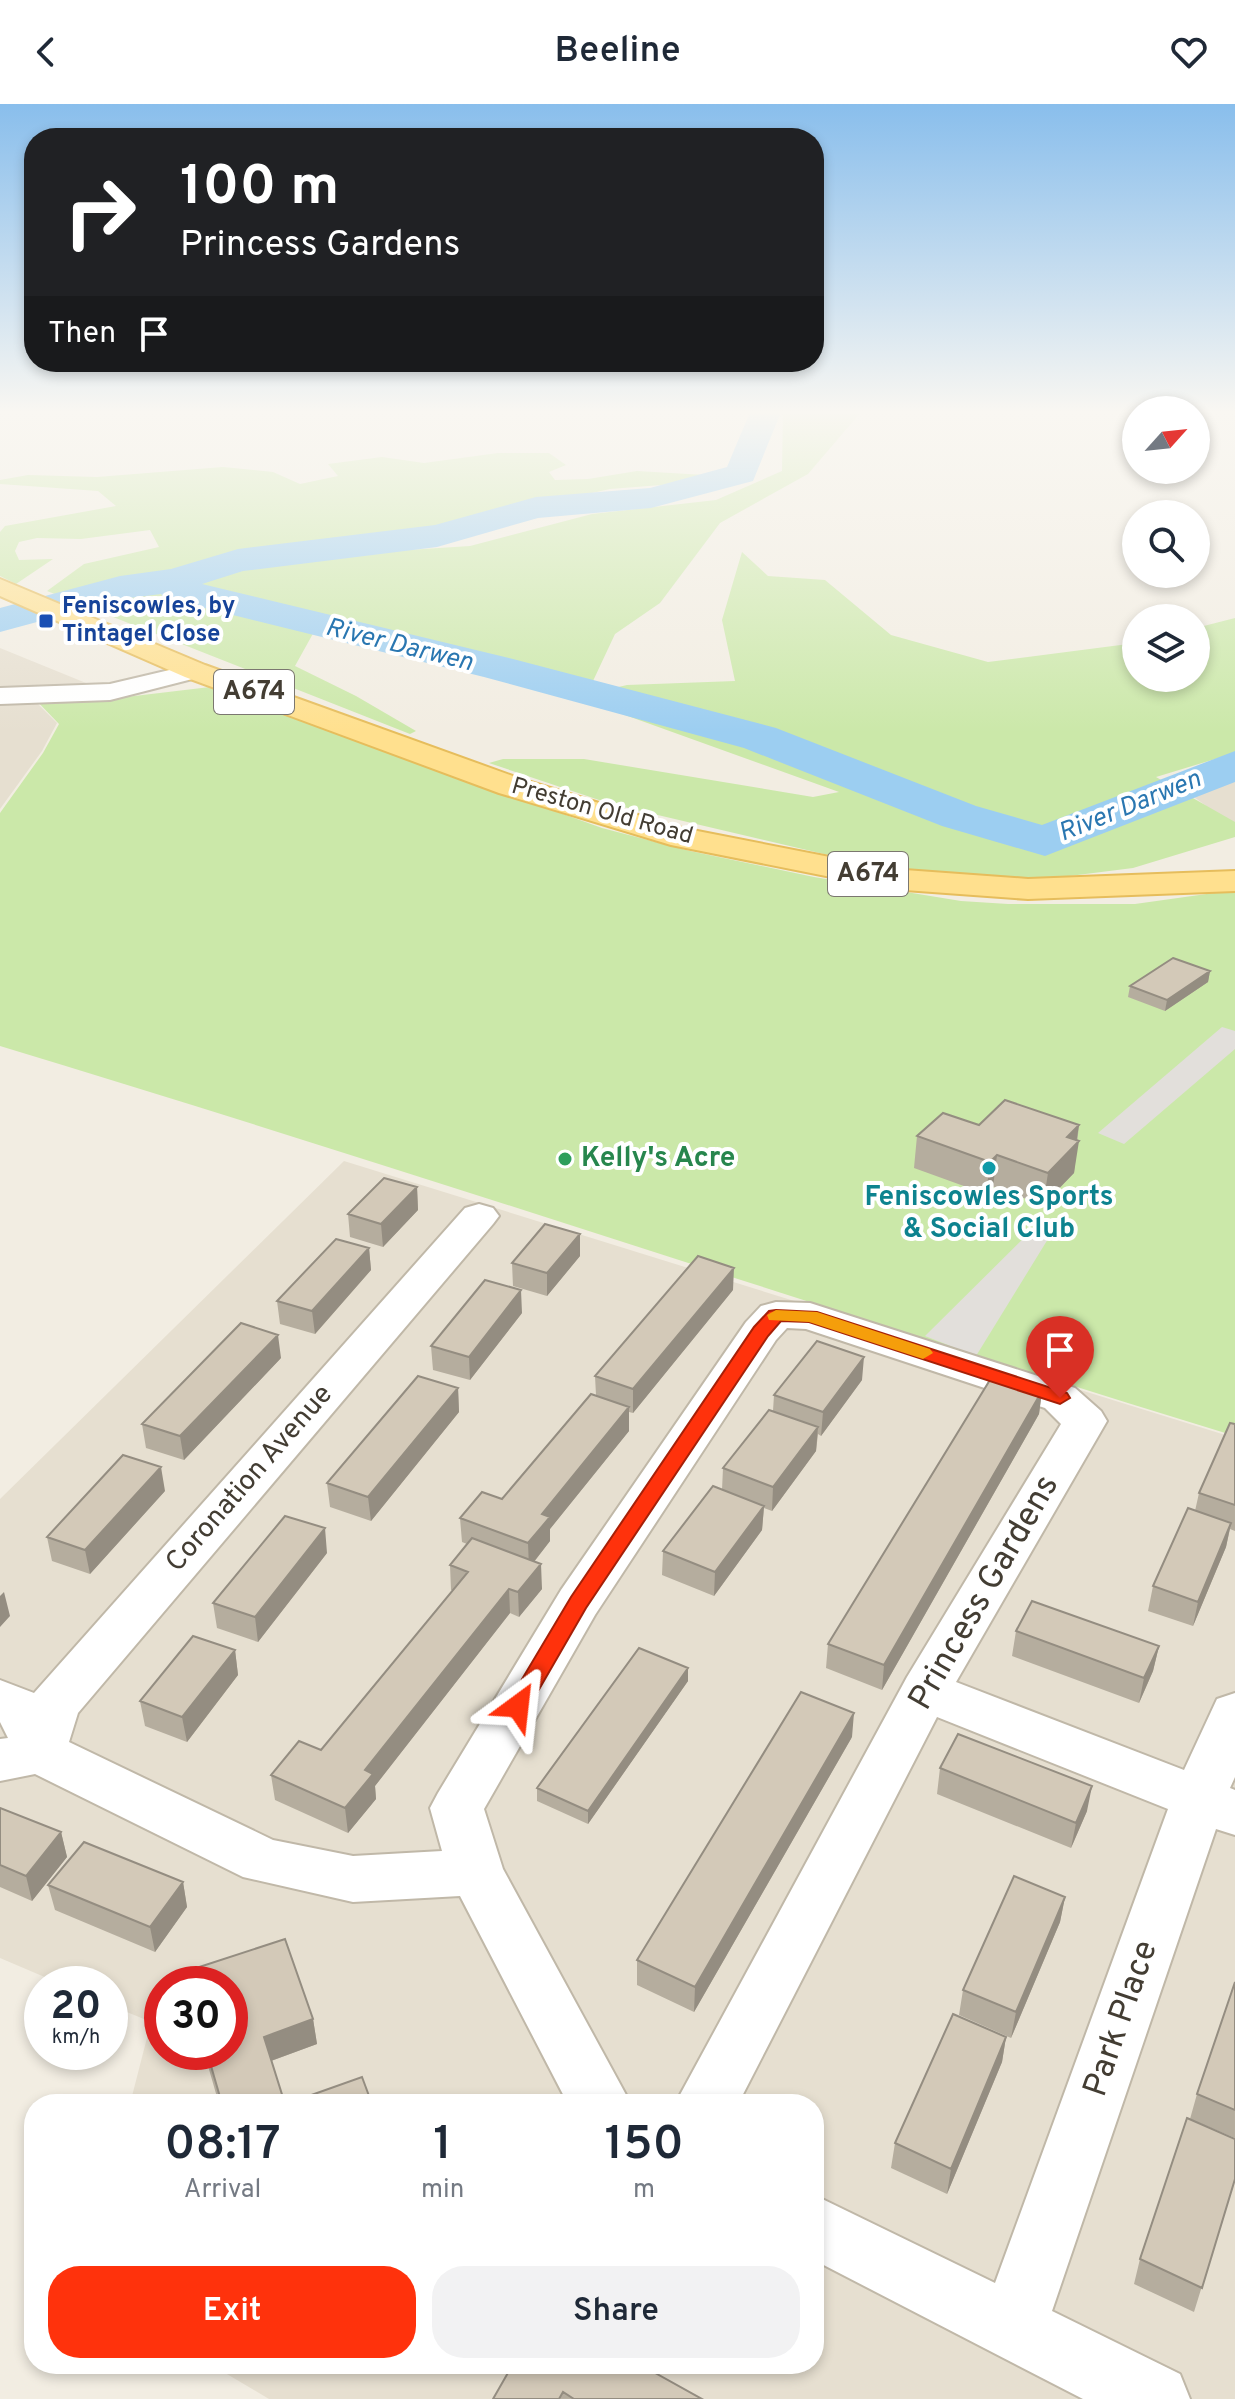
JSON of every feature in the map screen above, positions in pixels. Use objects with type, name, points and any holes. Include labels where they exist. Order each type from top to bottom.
[{"type":"main road","name":"Preston Old Road","points":[[1,587],[195,671],[510,786],[671,835],[891,879],[1028,889],[1235,881]]},
{"type":"street","points":[[0,696],[110,692],[195,671]]},
{"type":"street","name":"Coronation Avenue","points":[[20,1756],[54,1705],[479,1216]]},
{"type":"street","name":"Princess Gardens","points":[[595,2094],[476,1872],[457,1808],[578,1603],[761,1331],[776,1315],[810,1316],[1060,1398],[1085,1421],[925,1691],[711,2094]]},
{"type":"street","points":[[925,1691],[1217,1806]]},
{"type":"street","points":[[0,1700],[24,1711],[20,1756],[263,1861],[353,1879],[476,1872]]},
{"type":"street","name":"Park Place","points":[[1013,2327],[1217,1806],[1235,1713]]},
{"type":"street","points":[[824,2231],[1155,2399]]},
{"type":"shaded area","points":[[0,648],[86,683],[33,699],[57,723],[42,751],[0,809]]},
{"type":"shaded area","points":[[1235,779],[1235,827],[1183,789]]},
{"type":"shaded area","points":[[1222,1027],[1235,1031],[1235,1049],[1124,1144],[1098,1133]]},
{"type":"shaded area","points":[[344,1161],[1235,1438],[1235,2399],[269,2399],[227,2374],[824,2374],[824,2094],[133,2094],[144,2049],[144,2070],[248,2070],[248,1966],[144,1966],[144,2019],[128,2012],[128,1966],[24,1968],[0,1958],[0,1499]]},
{"type":"shaded area","points":[[1043,1219],[1056,1226],[976,1356],[925,1336]]},
{"type":"green space","points":[[43,519],[485,519],[440,532],[370,544],[221,558],[163,581],[166,590],[315,630],[295,666],[356,696],[416,731],[410,734],[47,591],[84,564],[159,547],[150,530],[81,539],[37,538],[19,542],[15,551],[19,560],[53,559],[16,584],[0,576],[0,532],[5,526]]},
{"type":"green space","points":[[573,519],[727,519],[720,523],[660,603],[615,634],[593,681],[196,586],[245,566],[361,553],[470,546]]},
{"type":"green space","points":[[742,552],[768,576],[825,580],[891,635],[988,662],[1122,645],[1122,692],[1210,692],[1210,624],[1235,618],[1235,753],[1156,777],[1235,822],[1235,837],[1133,868],[1022,882],[888,869],[611,804],[489,763],[503,759],[584,759],[813,797],[839,792],[575,697],[627,685],[735,681],[722,620]]},
{"type":"green space","points":[[210,687],[602,828],[690,851],[814,877],[961,901],[1008,904],[1135,904],[1235,890],[1235,1436],[0,1046],[0,813],[43,753],[59,724],[34,698],[55,692],[126,697]]},
{"type":"building","points":[[1173,958],[1210,971],[1167,1000],[1130,986]]},
{"type":"building","points":[[1005,1100],[1079,1125],[1067,1137],[1079,1141],[1048,1173],[997,1155],[990,1162],[917,1136],[943,1113],[979,1125]]},
{"type":"building","points":[[384,1178],[417,1187],[381,1224],[348,1214]]},
{"type":"building","points":[[545,1224],[580,1234],[547,1273],[512,1263]]},
{"type":"building","points":[[336,1239],[369,1248],[312,1311],[277,1301]]},
{"type":"building","points":[[698,1256],[734,1268],[633,1389],[595,1376]]},
{"type":"building","points":[[485,1280],[521,1290],[469,1357],[431,1346]]},
{"type":"building","points":[[241,1323],[278,1335],[180,1436],[142,1424]]},
{"type":"building","points":[[817,1341],[864,1357],[823,1412],[774,1395]]},
{"type":"building","points":[[993,1375],[1042,1391],[884,1665],[828,1644]]},
{"type":"building","points":[[418,1376],[458,1388],[368,1497],[327,1483]]},
{"type":"building","points":[[591,1394],[629,1407],[542,1514],[550,1517],[528,1543],[460,1518],[482,1492],[502,1499]]},
{"type":"building","points":[[769,1410],[818,1427],[773,1487],[723,1468]]},
{"type":"building","points":[[1230,1423],[1235,1424],[1235,1505],[1199,1493]]},
{"type":"building","points":[[123,1455],[161,1467],[85,1550],[47,1537]]},
{"type":"building","points":[[713,1486],[764,1506],[715,1572],[663,1551]]},
{"type":"building","points":[[1188,1508],[1231,1523],[1198,1602],[1153,1586]]},
{"type":"building","points":[[285,1516],[325,1528],[255,1617],[213,1603]]},
{"type":"building","points":[[472,1538],[541,1564],[518,1592],[509,1589],[365,1770],[373,1774],[345,1808],[271,1775],[299,1741],[321,1750],[468,1572],[450,1565]]},
{"type":"building","points":[[1032,1601],[1159,1646],[1144,1678],[1016,1631]]},
{"type":"building","points":[[193,1636],[235,1650],[182,1717],[140,1701]]},
{"type":"building","points":[[639,1648],[688,1668],[588,1811],[537,1788]]},
{"type":"building","points":[[801,1692],[854,1713],[695,1987],[637,1960]]},
{"type":"building","points":[[958,1734],[1092,1786],[1076,1823],[940,1768]]},
{"type":"building","points":[[0,1808],[61,1832],[26,1876],[0,1865]]},
{"type":"building","points":[[84,1842],[183,1882],[150,1927],[48,1885]]},
{"type":"building","points":[[1014,1876],[1065,1897],[1016,2012],[963,1990]]},
{"type":"building","points":[[285,1939],[313,2019],[264,2037],[282,2094],[219,2094],[212,2070],[248,2070],[248,1966],[202,1966]]},
{"type":"building","points":[[1235,1982],[1235,2110],[1197,2094]]},
{"type":"building","points":[[953,2014],[1006,2037],[951,2169],[895,2143]]},
{"type":"building","points":[[362,2077],[368,2094],[314,2094]]},
{"type":"building","points":[[1187,2118],[1235,2139],[1235,2179],[1202,2288],[1140,2259]]},
{"type":"building","points":[[507,2374],[657,2374],[702,2399],[574,2399],[563,2392],[559,2399],[493,2399]]},
{"type":"waterway","name":"River Darwen","points":[[176,580],[238,560],[437,536],[497,519]]},
{"type":"waterway","points":[[0,620],[120,588],[176,580]]},
{"type":"waterway","name":"River Darwen","points":[[176,580],[178,590],[498,668],[760,738],[959,816],[1045,841],[1235,765]]},
{"type":"slow traffic","points":[[776,1315],[810,1316],[923,1353]]},
{"type":"place","name":"Feniscowles, by Tintagel Close","points":[[46,621]]},
{"type":"place","name":"Kelly's Acre","points":[[565,1159]]},
{"type":"place","name":"Feniscowles Sports & Social Club","points":[[989,1168]]},
{"type":"route","points":[[518,1706],[578,1603],[761,1331],[776,1315],[810,1316],[1060,1398]]}]
